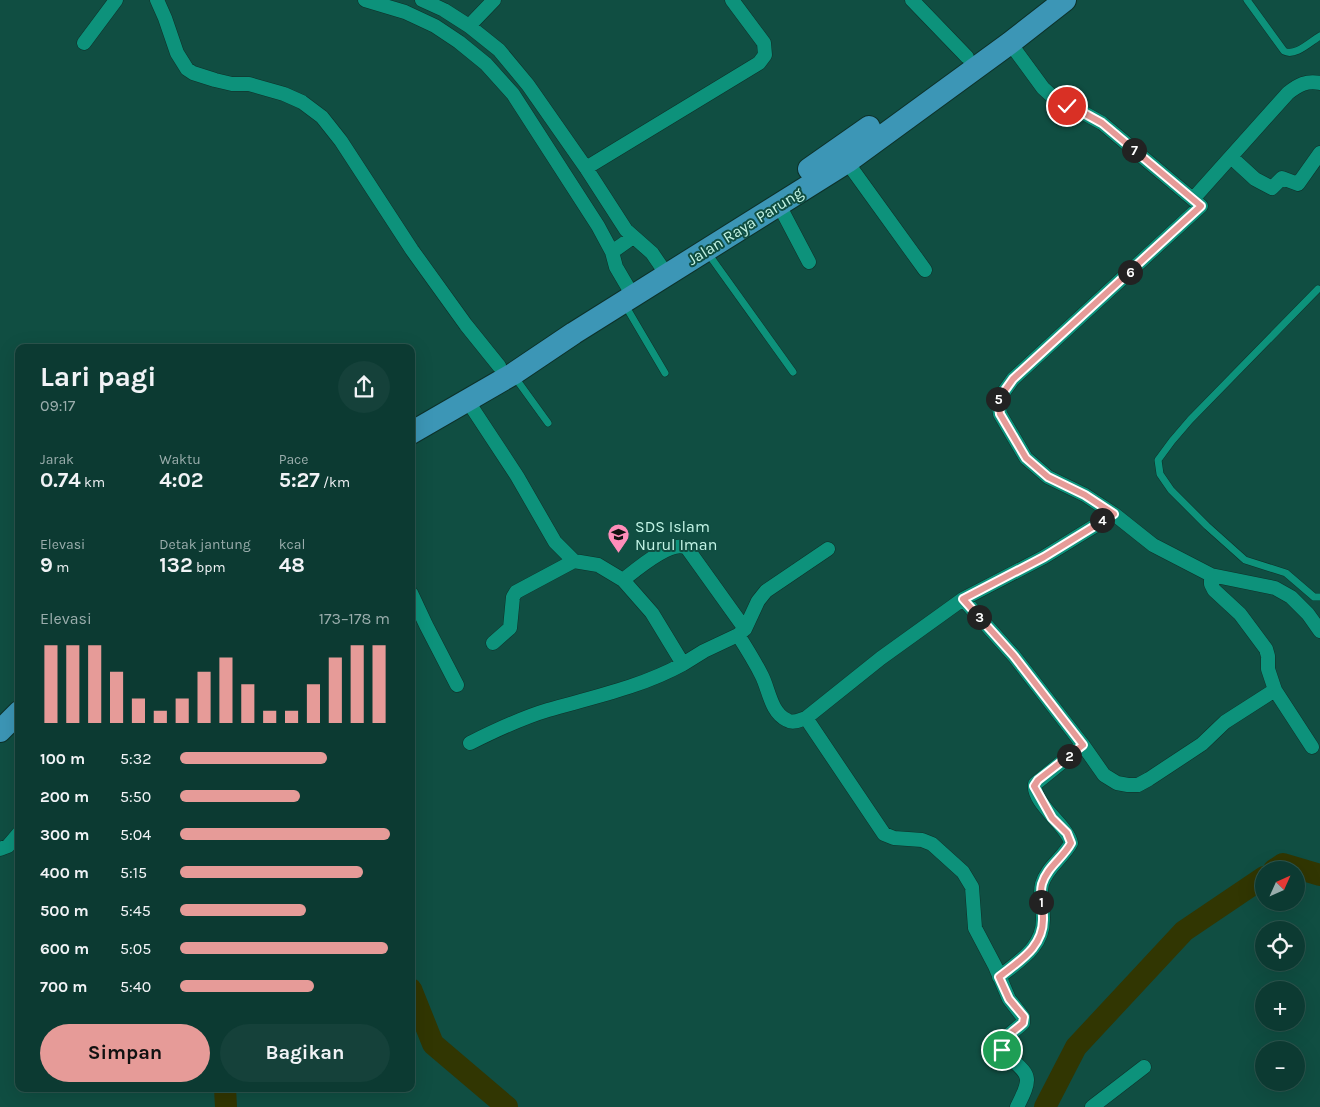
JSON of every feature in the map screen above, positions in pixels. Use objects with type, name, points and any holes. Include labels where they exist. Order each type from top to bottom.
[{"type":"highway","name":"Jalan Raya Parung","points":[[415,419],[506,370],[627,294],[967,57],[1044,0]]},
{"type":"highway","name":"Jalan Raya Parung","points":[[663,269],[706,251],[847,162],[1010,43],[1065,0]]},
{"type":"highway","name":"Jalan Raya Parung","points":[[415,431],[467,400],[506,370]]},
{"type":"highway","points":[[0,713],[15,700]]},
{"type":"highway","points":[[0,730],[15,716]]},
{"type":"street","points":[[84,43],[116,0]]},
{"type":"street","points":[[157,0],[177,53],[186,69],[215,80],[232,84],[249,84],[284,94],[302,102],[322,117],[341,141],[412,250],[455,310],[506,370]]},
{"type":"street","points":[[365,0],[404,12],[435,26],[459,42],[486,64],[514,94],[598,226],[612,252],[627,294]]},
{"type":"street","points":[[422,0],[444,10],[469,26],[500,50],[528,85],[633,238],[652,252],[663,269]]},
{"type":"street","points":[[469,26],[494,0]]},
{"type":"street","points":[[586,168],[759,63],[765,54],[764,43],[732,0]]},
{"type":"street","points":[[912,0],[967,57]]},
{"type":"street","points":[[1010,43],[1043,88],[1055,99],[1102,123],[1201,206],[1020,373],[998,400],[1000,414],[1026,458],[1048,477],[1085,495],[1114,514],[1153,545],[1211,575],[1275,588],[1291,597],[1308,614],[1320,631]]},
{"type":"street","points":[[486,64],[500,50]]},
{"type":"street","points":[[1193,199],[1288,92],[1299,85],[1311,81],[1320,83]]},
{"type":"street","points":[[1231,157],[1255,179],[1272,188],[1282,178],[1298,184],[1320,153]]},
{"type":"street","points":[[847,162],[925,270]]},
{"type":"street","points":[[779,205],[809,262]]},
{"type":"street","points":[[598,226],[616,215]]},
{"type":"street","points":[[612,252],[633,238]]},
{"type":"street","points":[[467,400],[517,476],[555,542],[574,561],[598,565],[623,580],[652,613],[682,664]]},
{"type":"street","points":[[623,580],[655,556],[672,548],[683,546],[687,548],[741,632],[764,679],[774,707],[781,716],[790,722],[794,722],[806,718],[881,658],[963,599],[1044,557],[1114,514]]},
{"type":"street","points":[[470,743],[510,723],[547,710],[611,693],[662,676],[741,632],[758,601],[766,591],[828,549]]},
{"type":"street","points":[[493,643],[510,628],[513,598],[516,592],[574,561]]},
{"type":"street","points":[[1211,575],[1211,584],[1214,590],[1240,614],[1266,649],[1268,669],[1275,690],[1312,747]]},
{"type":"street","points":[[963,599],[1014,656],[1104,775],[1117,783],[1138,784],[1149,779],[1202,744],[1225,722],[1275,690]]},
{"type":"street","points":[[415,601],[457,685]]},
{"type":"street","points":[[806,718],[884,834],[894,838],[922,840],[932,844],[963,872],[972,887],[975,928],[1009,999],[1024,1017],[1023,1023],[1001,1045],[1002,1050],[1026,1074],[1028,1080],[1027,1087],[1017,1107]]},
{"type":"street","points":[[999,977],[1026,955],[1040,939],[1043,928],[1042,883],[1052,866],[1071,843],[1067,833],[1052,818],[1038,796],[1035,784],[1083,745]]},
{"type":"street","points":[[0,849],[8,846],[15,838]]},
{"type":"street","points":[[1092,1107],[1144,1067]]},
{"type":"lane","points":[[1247,0],[1284,51],[1288,53],[1295,52],[1320,36]]},
{"type":"lane","points":[[706,251],[793,372]]},
{"type":"lane","points":[[1318,289],[1190,420],[1158,460],[1160,474],[1171,490],[1245,560],[1286,573],[1314,597],[1320,597]]},
{"type":"lane","points":[[627,294],[665,373]]},
{"type":"lane","points":[[506,370],[548,423]]},
{"type":"waterway","points":[[1305,871],[1320,875]]},
{"type":"waterway","points":[[1045,1107],[1076,1047],[1184,931],[1255,883]]},
{"type":"waterway","points":[[415,999],[433,1044],[507,1107]]},
{"type":"waterway","points":[[225,1092],[226,1107]]},
{"type":"place","name":"SDS Islam Nurul Iman","points":[[619,554]]},
{"type":"route","points":[[1002,1050],[1001,1045],[1004,1040],[1023,1023],[1024,1017],[1009,999],[999,977],[1033,949],[1042,936],[1042,883],[1052,866],[1071,843],[1067,833],[1052,818],[1034,786],[1038,780],[1083,745],[1014,656],[963,599],[1022,570],[1114,514],[1085,495],[1048,477],[1026,458],[1000,414],[998,400],[1013,379],[1162,244],[1201,206],[1102,123],[1067,106]]}]
